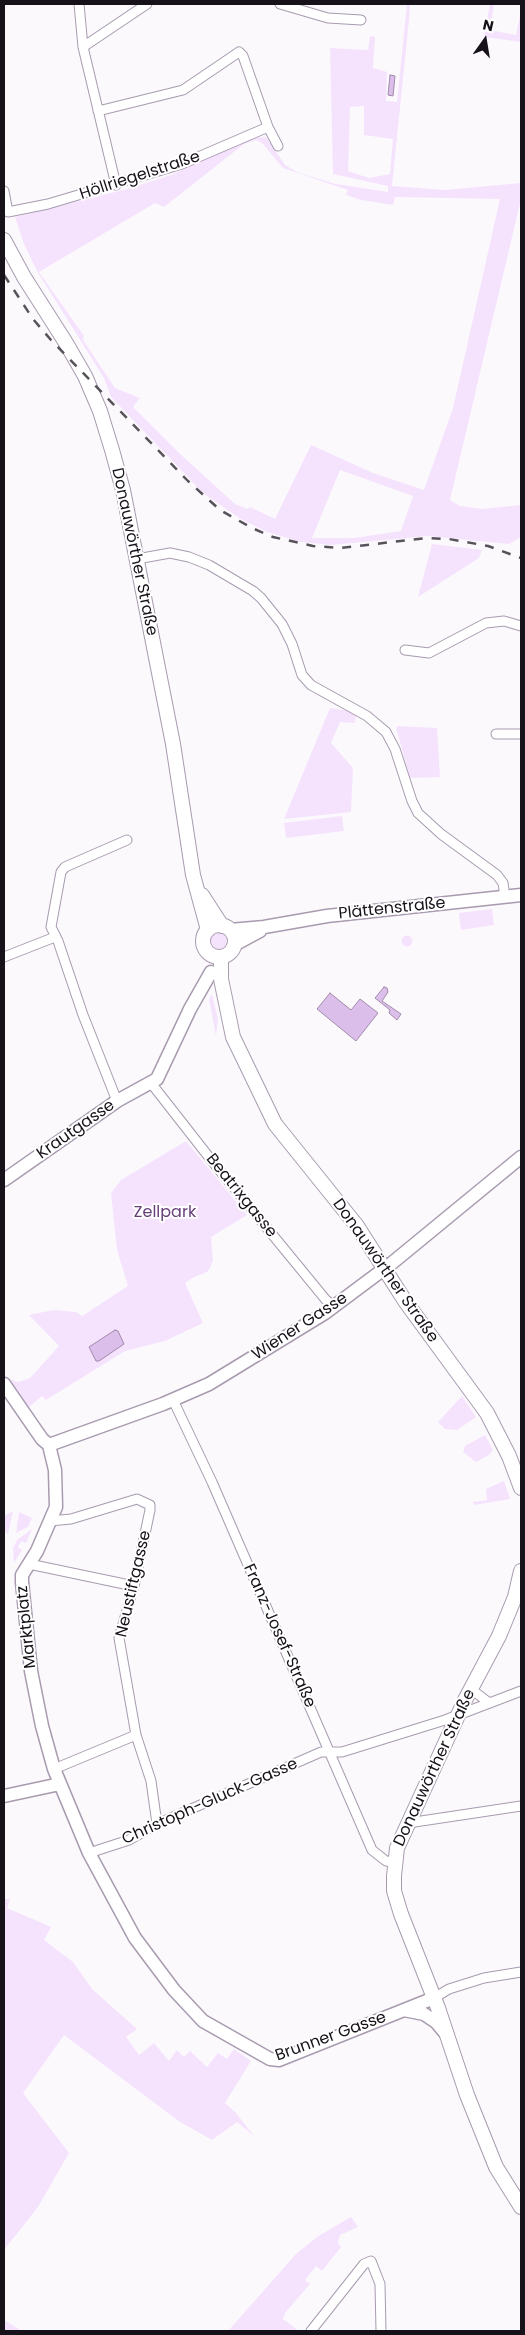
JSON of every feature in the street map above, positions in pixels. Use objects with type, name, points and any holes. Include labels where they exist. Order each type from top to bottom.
[{"type":"main road","name":"Donauwörther Straße","points":[[4,240],[24,277],[66,343],[97,405],[123,490],[180,784],[197,888],[208,930]]},
{"type":"main road","name":"Donauwörther Straße","points":[[197,888],[226,928]]},
{"type":"main road","name":"Plättenstraße","points":[[226,928],[264,927],[328,916],[521,895]]},
{"type":"main road","points":[[215,926],[226,928],[234,936],[234,945],[230,953],[216,956],[205,948],[204,942],[208,930],[215,926]]},
{"type":"main road","name":"Plättenstraße","points":[[234,945],[264,927]]},
{"type":"main road","name":"Donauwörther Straße","points":[[216,956],[211,972],[217,1002],[231,1030]]},
{"type":"main road","name":"Donauwörther Straße","points":[[216,956],[231,1030],[239,1054],[275,1124],[357,1226],[404,1301],[487,1413],[509,1456],[521,1488]]},
{"type":"main road","points":[[151,1084],[160,1072],[190,1009],[211,972]]},
{"type":"main road","name":"Krautgasse","points":[[4,1180],[117,1101],[151,1084]]},
{"type":"main road","name":"Wiener Gasse","points":[[48,1445],[173,1400],[209,1384],[334,1306],[385,1269],[521,1157]]},
{"type":"main road","points":[[4,1384],[48,1445]]},
{"type":"main road","name":"Marktplatz","points":[[48,1445],[55,1470],[56,1507],[22,1575],[22,1582],[26,1635],[42,1726],[60,1784]]},
{"type":"main road","name":"Donauwörther Straße","points":[[434,1998],[394,1891],[394,1862],[397,1848],[408,1823],[512,1605],[521,1571]]},
{"type":"main road","points":[[4,1796],[60,1784]]},
{"type":"main road","name":"Brunner Gasse","points":[[60,1784],[89,1852],[135,1938],[174,1990],[203,2022],[270,2059],[279,2060],[434,1998],[484,2140],[496,2166],[521,2207]]},
{"type":"main road","name":"Brunner Gasse","points":[[404,2010],[424,2014],[436,2022],[446,2034]]},
{"type":"street","points":[[79,4],[83,47],[116,185]]},
{"type":"street","points":[[83,47],[147,4]]},
{"type":"street","points":[[280,4],[328,18],[361,20]]},
{"type":"street","points":[[98,111],[183,90],[239,52],[243,56],[268,127],[278,146]]},
{"type":"street","name":"Höllriegelstraße","points":[[4,191],[8,212],[48,204],[182,164],[268,127]]},
{"type":"street","points":[[137,558],[170,553],[189,558],[209,565],[253,591],[282,624],[292,644],[302,675],[311,685],[368,716],[386,732],[395,750],[412,801],[418,813],[441,834],[497,875],[503,883],[505,897]]},
{"type":"street","points":[[405,650],[429,653],[486,623],[504,622],[521,626]]},
{"type":"street","points":[[496,734],[521,734]]},
{"type":"street","points":[[117,1101],[51,927],[61,872],[76,861],[127,840]]},
{"type":"street","points":[[4,957],[55,937]]},
{"type":"street","name":"Beatrixgasse","points":[[151,1084],[326,1300],[334,1306]]},
{"type":"street","name":"Franz-Josef-Straße","points":[[173,1400],[212,1482],[372,1850],[386,1861],[394,1862]]},
{"type":"street","name":"Neustiftgasse","points":[[50,1521],[71,1519],[137,1499],[145,1501],[150,1505],[134,1586],[119,1638],[136,1735],[150,1781],[157,1824]]},
{"type":"street","points":[[29,1564],[134,1586]]},
{"type":"street","points":[[471,1689],[488,1702]]},
{"type":"street","name":"Christoph-Gluck-Gasse","points":[[89,1852],[129,1840],[157,1824],[321,1752],[342,1752],[445,1720],[521,1691]]},
{"type":"street","points":[[54,1769],[136,1735]]},
{"type":"street","points":[[408,1823],[521,1806]]},
{"type":"street","points":[[434,1998],[449,1989],[484,1978],[521,1972]]},
{"type":"street","points":[[311,2331],[364,2264],[371,2261],[376,2268],[380,2284],[381,2331]]},
{"type":"green space","points":[[407,4],[410,4],[392,186],[444,190],[521,183],[521,199],[450,500],[460,506],[482,509],[521,505],[521,537],[509,544],[428,536],[331,545],[301,542],[267,532],[241,519],[203,493],[111,397],[104,378],[37,271],[24,244],[15,217],[127,189],[171,175],[253,138],[266,137],[285,165],[299,173],[336,184],[388,192],[388,186],[333,174],[330,48],[368,50],[370,36],[375,37],[373,68],[387,72],[386,101],[397,102]],"holes":[[[364,106],[364,135],[393,139],[390,174],[369,178],[348,171],[350,107]],[[256,140],[262,143],[283,168],[348,190],[346,195],[361,200],[393,205],[395,197],[500,199],[453,408],[424,490],[373,473],[311,445],[275,519],[250,507],[248,509],[235,504],[178,452],[133,407],[140,398],[115,388],[83,340],[84,336],[39,272],[155,203],[164,207],[244,144]],[[340,470],[413,496],[401,531],[354,538],[312,538]]]},
{"type":"green space","points":[[490,4],[494,4],[490,30],[516,35],[521,11],[521,42],[484,37]]},
{"type":"green space","points":[[432,544],[482,550],[479,558],[418,597]]},
{"type":"green space","points":[[330,708],[356,712],[355,723],[340,722],[331,743],[353,768],[351,812],[284,819]]},
{"type":"green space","points":[[398,726],[437,728],[440,777],[410,778],[396,728]]},
{"type":"green space","points":[[342,816],[344,831],[286,838],[284,823]]},
{"type":"green space","points":[[492,909],[494,925],[461,930],[459,913]]},
{"type":"green space","points":[[217,932],[223,933],[227,939],[225,947],[220,949],[215,949],[211,943],[211,937]]},
{"type":"green space","points":[[405,936],[409,936],[412,941],[411,945],[405,946],[402,943],[402,939]]},
{"type":"green space","points":[[212,994],[218,1019],[216,1036],[209,999]]},
{"type":"green space","name":"Zellpark","points":[[186,1141],[247,1215],[211,1237],[213,1260],[210,1268],[207,1272],[185,1283],[203,1323],[165,1341],[125,1351],[46,1400],[42,1396],[29,1407],[6,1378],[18,1382],[30,1378],[59,1346],[29,1315],[53,1310],[76,1312],[82,1316],[128,1286],[117,1250],[111,1193],[121,1180]]},
{"type":"green space","points":[[462,1396],[476,1417],[457,1430],[445,1429],[438,1422]]},
{"type":"green space","points":[[485,1435],[493,1450],[489,1455],[476,1462],[463,1452],[465,1446]]},
{"type":"green space","points":[[504,1481],[510,1499],[474,1505],[473,1502],[487,1500],[486,1489]]},
{"type":"green space","points":[[13,1511],[8,1534],[4,1531],[4,1516]]},
{"type":"green space","points":[[19,1512],[32,1518],[28,1527],[16,1533]]},
{"type":"green space","points":[[32,1529],[26,1543],[21,1541],[18,1547],[22,1550],[14,1563],[13,1548],[17,1540]]},
{"type":"green space","points":[[4,1899],[10,1899],[7,1908],[51,1927],[44,1940],[73,1962],[92,1989],[137,2029],[126,2037],[139,2055],[154,2043],[169,2061],[177,2050],[184,2057],[190,2051],[207,2067],[218,2053],[227,2059],[234,2049],[251,2061],[225,2103],[236,2113],[254,2136],[237,2122],[212,2140],[180,2122],[64,2035],[23,2093],[69,2153],[38,2207],[4,2250]]},
{"type":"green space","points":[[351,2217],[358,2227],[340,2235],[338,2243],[341,2247],[322,2271],[316,2266],[305,2280],[310,2284],[285,2313],[283,2319],[299,2331],[228,2331],[296,2254],[317,2237]]},
{"type":"green space","points":[[4,2320],[22,2331],[4,2331]]},
{"type":"shaded area","points":[[390,75],[395,76],[393,96],[388,95]]},
{"type":"shaded area","points":[[384,987],[387,988],[388,992],[382,1001],[401,1014],[397,1020],[389,1013],[390,1010],[375,998]]},
{"type":"shaded area","points":[[330,993],[351,1010],[360,999],[378,1013],[356,1041],[317,1009]]},
{"type":"shaded area","points":[[115,1330],[118,1331],[124,1344],[99,1361],[96,1361],[89,1347]]},
{"type":"railway","points":[[4,275],[33,319],[51,340],[188,481],[220,510],[252,528],[273,537],[313,546],[341,548],[426,538],[449,539],[488,546],[521,558]]}]
